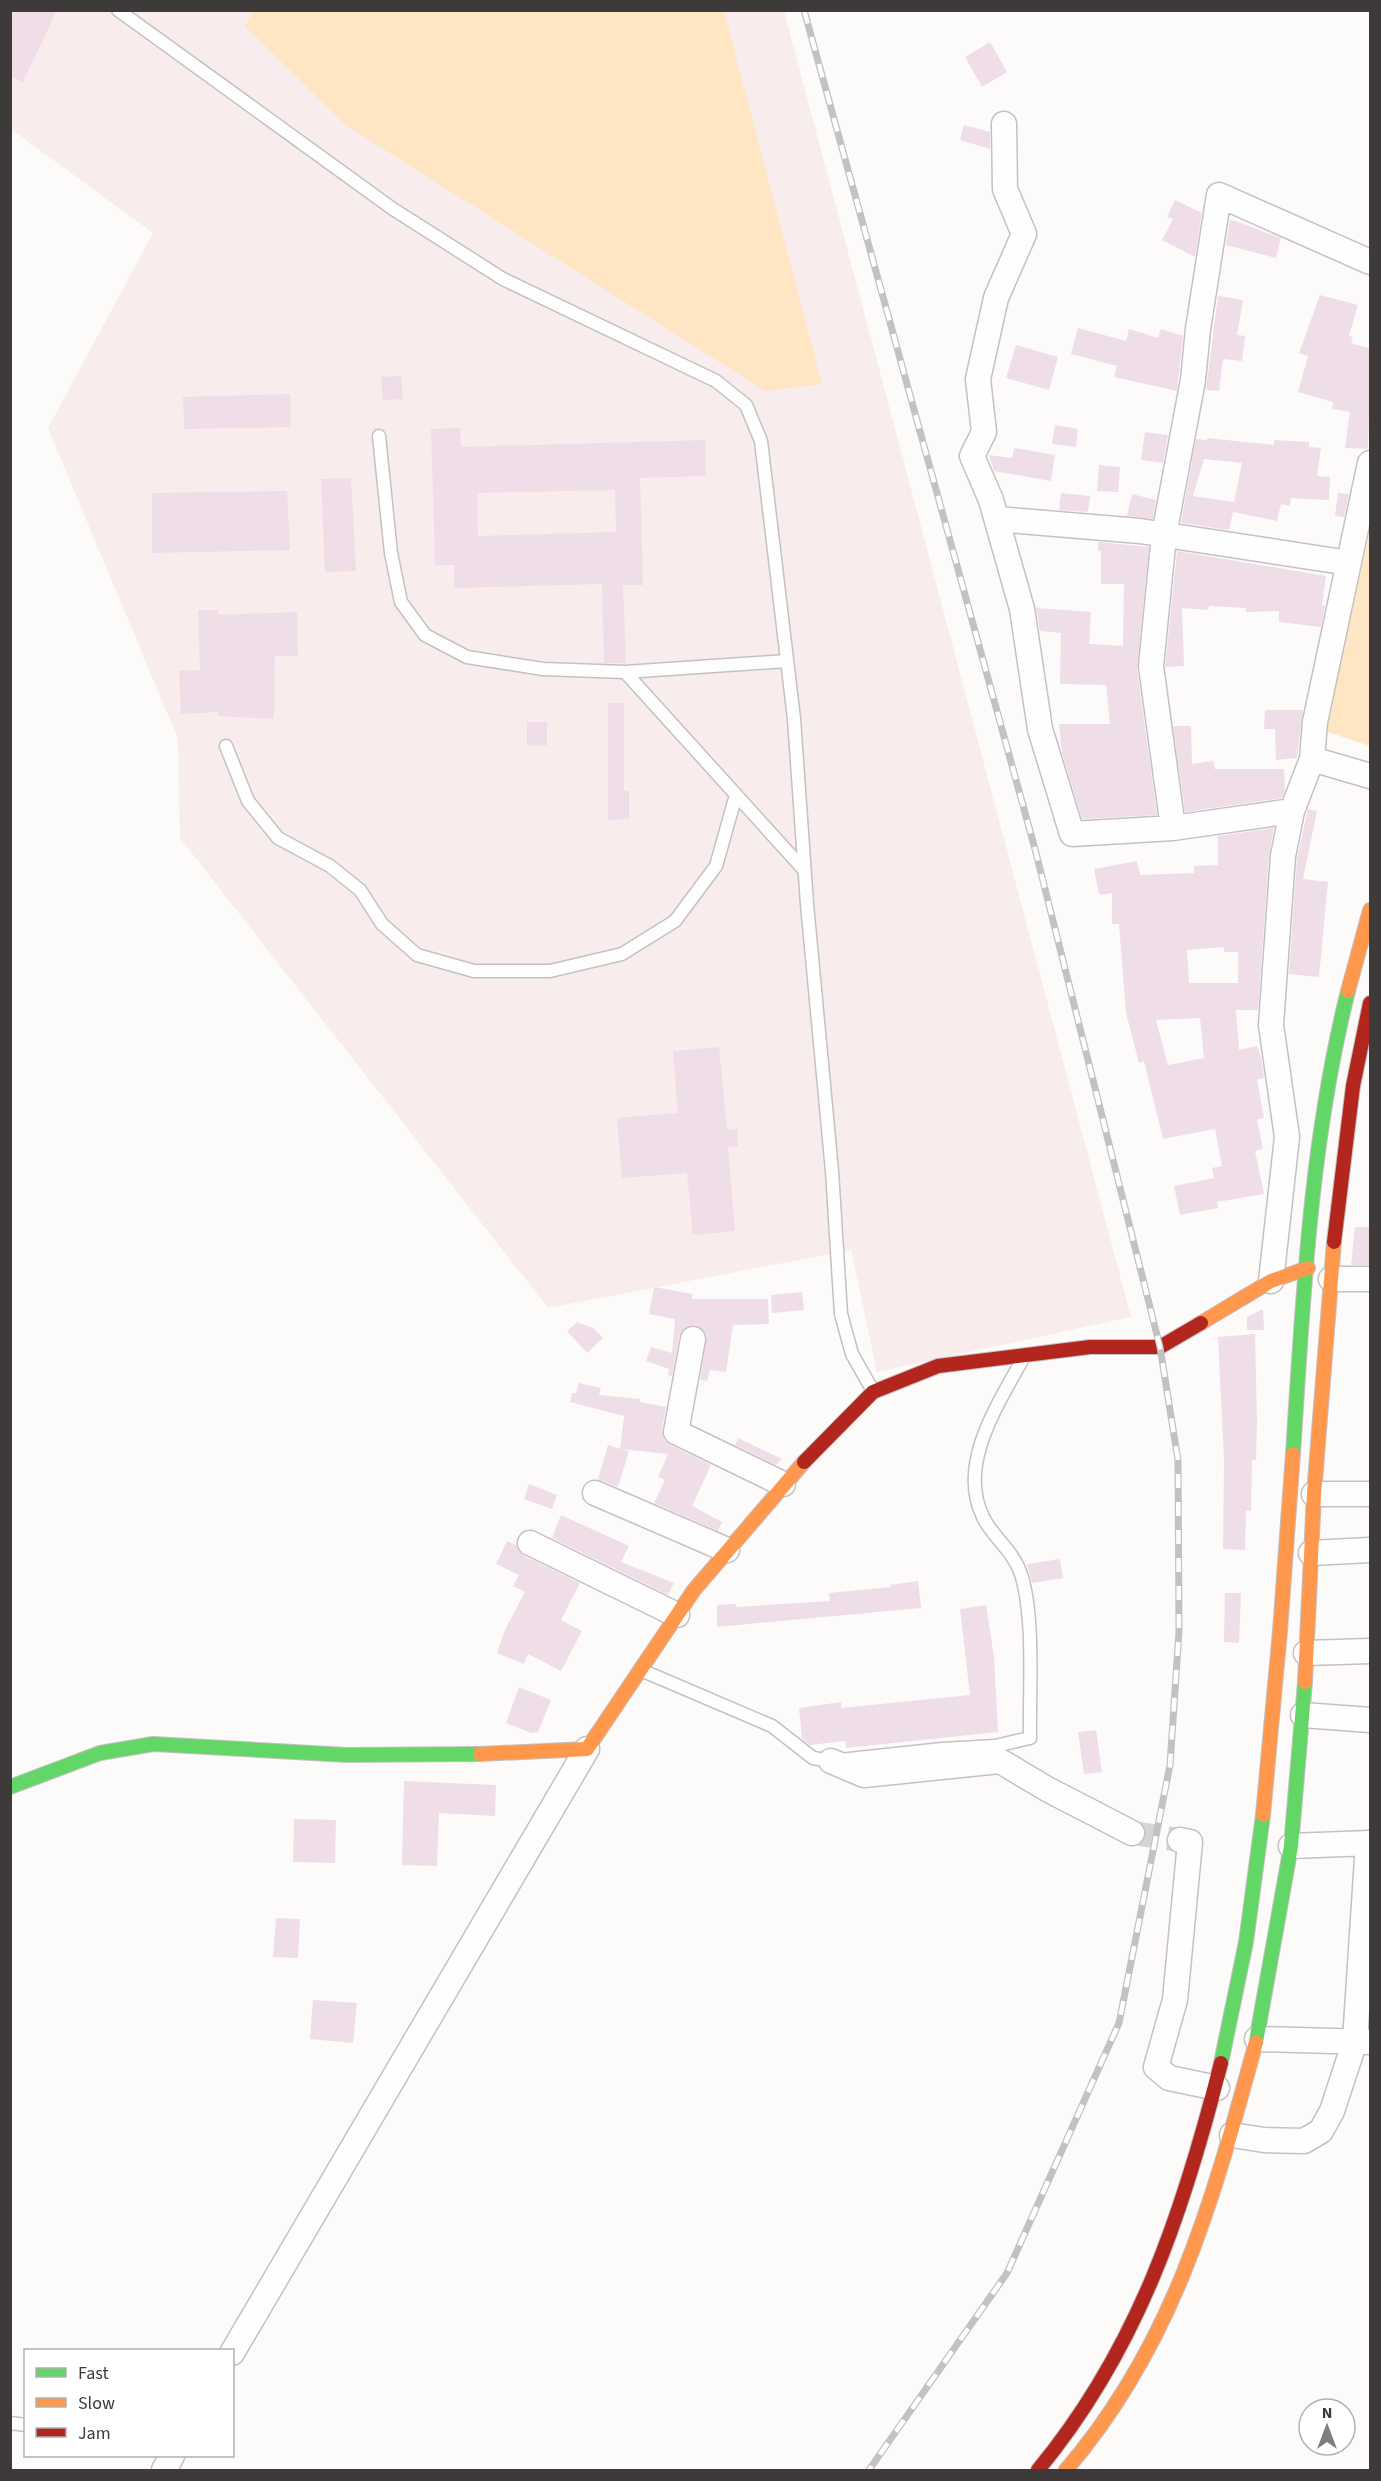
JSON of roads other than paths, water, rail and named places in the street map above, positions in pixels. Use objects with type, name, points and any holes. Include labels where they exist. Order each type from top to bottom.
[{"type":"main road","points":[[1038,2470],[1119,2351],[1155,2278],[1188,2187],[1217,2088],[1240,1977],[1264,1827],[1313,1183],[1334,1043],[1371,910]]},
{"type":"main road","points":[[1066,2470],[1096,2435],[1156,2337],[1192,2252],[1232,2135],[1257,2039],[1291,1846],[1303,1715],[1314,1494],[1339,1186],[1353,1086],[1371,1003]]},
{"type":"main road","points":[[10,1787],[83,1756],[131,1746],[177,1744],[277,1753],[379,1757],[587,1749],[693,1590],[783,1484],[873,1392],[938,1366],[1090,1347],[1160,1347],[1271,1281],[1308,1268]]},
{"type":"street","points":[[1004,124],[1005,189],[1024,234],[996,298],[978,379],[984,432],[972,456],[991,500],[1022,609],[1040,729],[1072,834],[1173,828],[1292,812]]},
{"type":"street","points":[[1173,828],[1151,666],[1164,535],[1193,380],[1198,329],[1220,195],[1371,262]]},
{"type":"street","points":[[1271,1281],[1287,1137],[1271,1025],[1283,856],[1292,812],[1312,759],[1315,722],[1371,463]]},
{"type":"street","points":[[997,519],[1164,535],[1349,563]]},
{"type":"street","points":[[1312,759],[1371,776]]},
{"type":"street","points":[[1331,1279],[1371,1279]]},
{"type":"street","points":[[693,1339],[676,1432],[783,1484]]},
{"type":"street","points":[[595,1493],[727,1550]]},
{"type":"street","points":[[1314,1494],[1371,1494]]},
{"type":"street","points":[[530,1543],[677,1615]]},
{"type":"street","points":[[1311,1553],[1371,1550]]},
{"type":"street","points":[[1306,1653],[1371,1651]]},
{"type":"street","points":[[1303,1715],[1371,1720]]},
{"type":"street","points":[[234,2350],[587,1749]]},
{"type":"street","points":[[831,1761],[864,1775],[1000,1761],[1047,1789],[1132,1833]]},
{"type":"street","points":[[1180,1840],[1190,1842],[1175,2000],[1156,2067],[1169,2078],[1217,2088]]},
{"type":"street","points":[[1232,2135],[1264,2140],[1304,2141],[1321,2131],[1363,2042],[1370,1843],[1291,1846]]},
{"type":"street","points":[[1257,2039],[1363,2042]]},
{"type":"lane","points":[[118,10],[393,209],[492,272],[716,381],[746,405],[761,441],[787,661],[842,1314],[852,1354],[873,1392]]},
{"type":"lane","points":[[379,436],[391,553],[401,602],[425,635],[467,657],[543,669],[625,672],[787,661]]},
{"type":"lane","points":[[625,672],[805,871]]},
{"type":"lane","points":[[226,746],[248,801],[278,838],[330,866],[360,890],[382,924],[417,955],[474,971],[549,971],[622,954],[675,921],[716,866],[736,795]]},
{"type":"lane","points":[[640,1670],[762,1722],[813,1758],[831,1761],[942,1749],[995,1746],[1030,1738],[1028,1614],[1021,1574],[1009,1549],[983,1518],[975,1491],[977,1461],[986,1427],[1026,1354]]},
{"type":"tunnel","points":[[1132,1833],[1180,1840]]},
{"type":"railway","points":[[804,10],[1035,849],[1160,1347],[1178,1460],[1179,1631],[1170,1765],[1119,2023],[1007,2273],[869,2470]]}]
